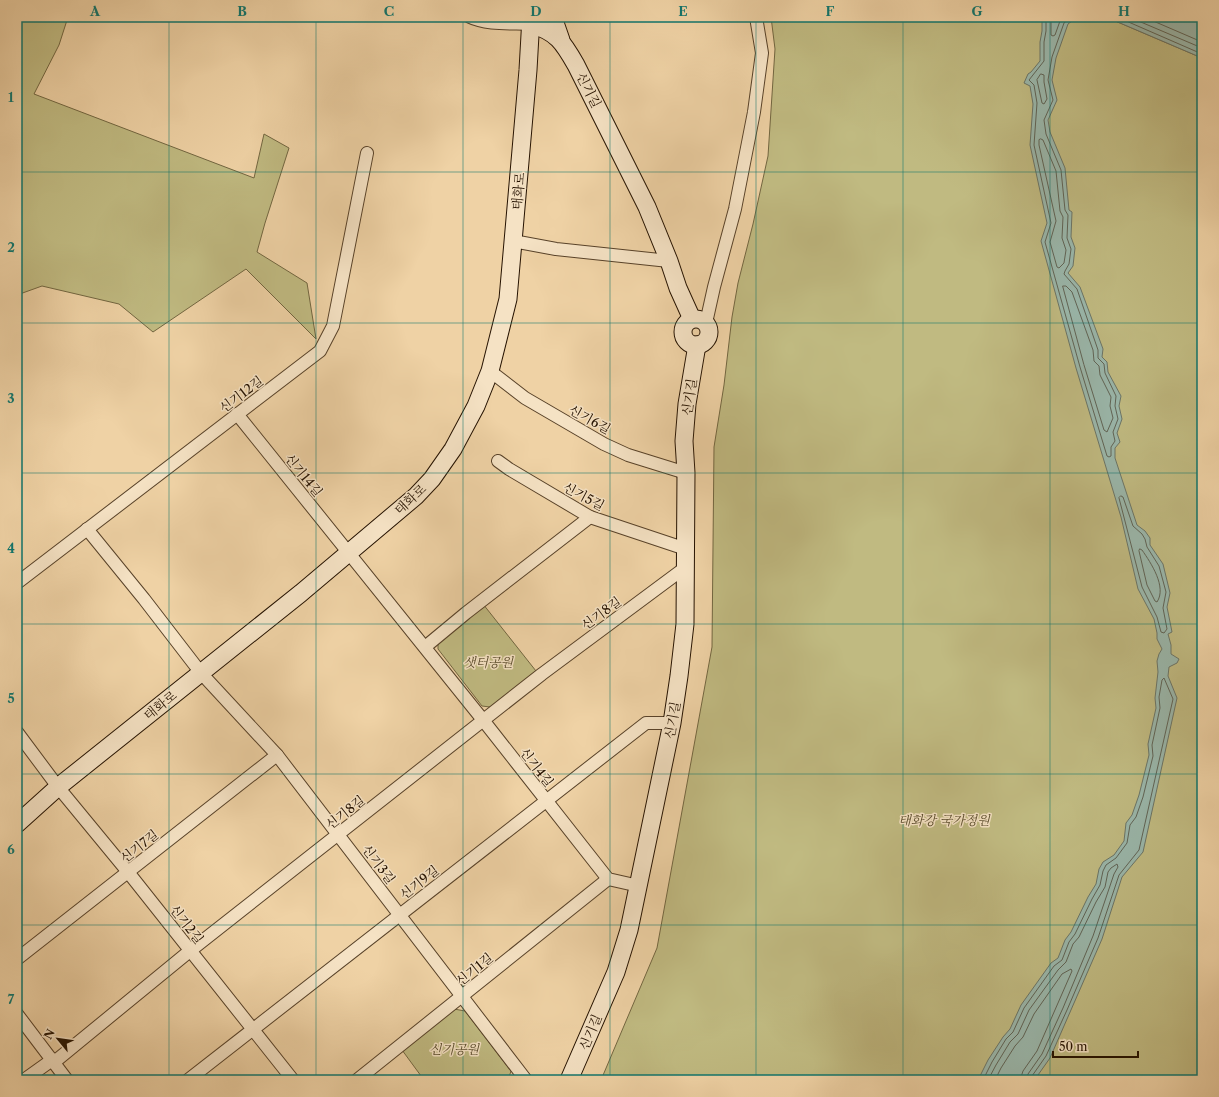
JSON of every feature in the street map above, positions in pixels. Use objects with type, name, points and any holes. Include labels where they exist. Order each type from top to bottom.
[{"type":"street","points":[[470,17],[487,22],[531,20]]},
{"type":"street","points":[[553,17],[561,40]]},
{"type":"street","points":[[699,321],[714,287],[735,209],[754,112],[762,53],[756,17]]},
{"type":"street","name":"신기길","points":[[531,20],[561,40],[580,72],[647,207],[669,261],[678,288],[699,321],[684,325],[683,334],[688,342],[697,345],[687,404],[684,441],[686,473],[685,624],[672,723],[629,930],[616,972],[569,1080]]},
{"type":"street","name":"태화로","points":[[17,824],[58,787],[301,593],[416,496],[432,479],[452,449],[476,406],[490,371],[508,299],[531,20]]},
{"type":"street","name":"신기12길","points":[[17,582],[320,351],[333,326],[367,153]]},
{"type":"street","points":[[513,241],[556,249],[669,261]]},
{"type":"street","name":"신기6길","points":[[490,371],[525,398],[604,444],[628,455],[686,473]]},
{"type":"street","name":"신기14길","points":[[237,414],[348,553]]},
{"type":"street","name":"신기5길","points":[[498,461],[590,517],[686,549]]},
{"type":"street","points":[[424,647],[590,517]]},
{"type":"street","name":"신기3길","points":[[87,529],[144,599],[201,673],[277,755],[526,1080]]},
{"type":"street","name":"신기4길","points":[[348,553],[483,720],[608,879]]},
{"type":"street","name":"신기8길","points":[[24,1080],[52,1060],[58,1059],[191,950],[483,720],[542,674],[686,567]]},
{"type":"street","name":"신기9길","points":[[188,1080],[646,723],[672,723]]},
{"type":"street","name":"신기2길","points":[[17,732],[58,787],[191,950],[293,1080]]},
{"type":"street","name":"신기7길","points":[[17,959],[277,755]]},
{"type":"street","points":[[608,879],[639,886]]},
{"type":"street","name":"신기1길","points":[[357,1080],[608,879]]},
{"type":"street","points":[[17,1014],[67,1080]]},
{"type":"green space","points":[[17,17],[68,17],[59,45],[34,94],[254,178],[264,134],[289,148],[257,252],[307,283],[316,339],[246,269],[153,332],[119,304],[42,286],[17,295]]},
{"type":"green space","name":"태화강 국가정원","points":[[771,17],[1106,17],[1202,58],[1202,1080],[601,1080],[657,948],[712,647],[714,447],[738,283],[768,156],[775,49]]},
{"type":"green space","name":"샛터공원","points":[[483,604],[536,671],[490,707],[482,706],[438,649],[438,640]]},
{"type":"green space","name":"신기공원","points":[[454,1009],[465,1011],[511,1071],[508,1080],[424,1080],[402,1050]]},
{"type":"water","points":[[1042,17],[1077,17],[1068,24],[1056,58],[1052,80],[1057,100],[1048,120],[1050,132],[1065,168],[1069,210],[1072,212],[1071,237],[1075,248],[1073,266],[1068,273],[1080,287],[1103,349],[1102,357],[1107,362],[1108,372],[1121,396],[1119,406],[1122,419],[1117,433],[1120,442],[1115,448],[1115,458],[1137,525],[1145,531],[1150,538],[1150,545],[1163,564],[1170,593],[1167,607],[1172,632],[1168,634],[1171,645],[1171,654],[1179,659],[1177,663],[1169,667],[1168,676],[1177,698],[1143,852],[1122,877],[1102,939],[1050,1058],[1034,1080],[978,1080],[988,1060],[1010,1029],[1021,1005],[1051,963],[1058,958],[1065,940],[1071,932],[1096,884],[1099,869],[1103,862],[1114,855],[1124,841],[1126,823],[1132,815],[1139,795],[1149,755],[1148,744],[1156,708],[1155,698],[1158,672],[1157,661],[1162,649],[1157,639],[1154,619],[1138,589],[1121,517],[1076,368],[1041,241],[1047,223],[1030,145],[1033,104],[1030,86],[1024,83],[1028,74],[1040,61]]},
{"type":"water","points":[[1106,17],[1202,17],[1202,58]]}]
